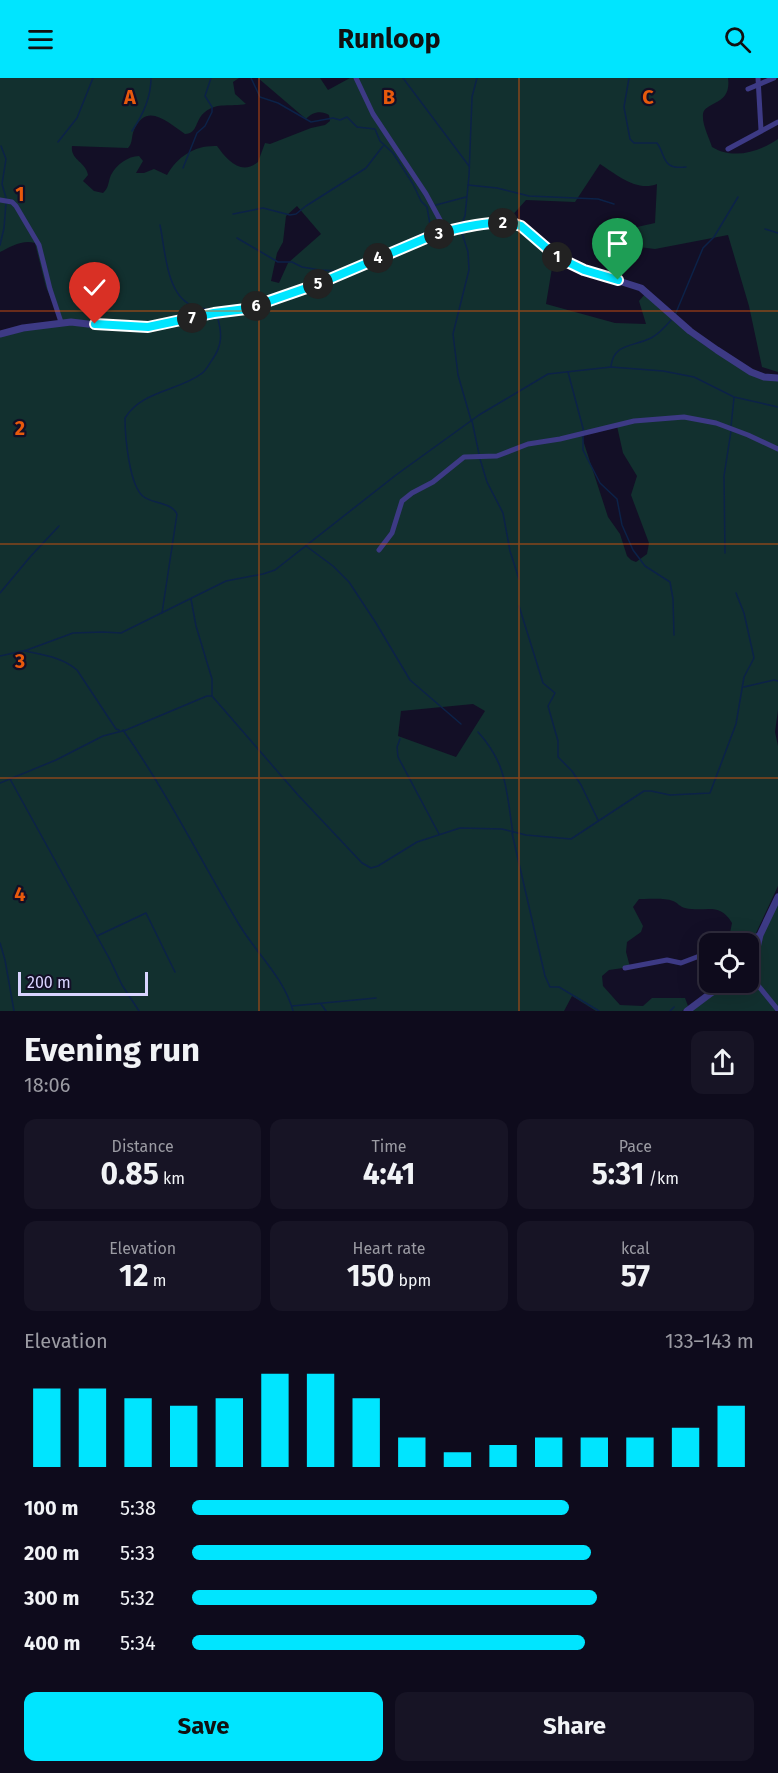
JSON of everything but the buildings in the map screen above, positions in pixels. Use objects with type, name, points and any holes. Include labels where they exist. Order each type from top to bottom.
[{"type":"street","points":[[356,78],[373,114],[426,194],[446,231]]},
{"type":"street","points":[[758,78],[761,130]]},
{"type":"street","points":[[748,89],[774,78]]},
{"type":"street","points":[[728,149],[778,122]]},
{"type":"street","points":[[0,200],[12,202],[16,206],[39,245],[61,322]]},
{"type":"street","points":[[0,333],[61,322],[81,322],[113,327],[148,327],[214,313],[246,309],[318,284],[446,231],[515,224],[521,226],[557,257],[584,270],[641,288],[690,331],[744,367],[764,376],[778,378]]},
{"type":"street","points":[[379,550],[392,533],[402,501],[433,482],[464,457],[497,456],[528,444],[560,439],[634,421],[684,417],[716,423],[778,449]]},
{"type":"street","points":[[759,938],[778,897]]},
{"type":"street","points":[[625,968],[667,960],[681,963],[699,956]]},
{"type":"street","points":[[759,985],[778,1010]]},
{"type":"street","points":[[687,1011],[711,993]]},
{"type":"green space","points":[[0,78],[239,78],[233,82],[235,94],[246,104],[210,109],[202,115],[192,132],[185,134],[165,120],[151,116],[139,121],[128,148],[72,146],[73,155],[87,171],[88,175],[83,181],[94,191],[103,193],[113,171],[131,158],[139,156],[143,161],[136,173],[154,169],[167,175],[176,162],[188,153],[201,147],[217,146],[230,161],[240,167],[252,166],[258,162],[265,143],[270,144],[325,125],[330,121],[329,115],[320,112],[306,119],[258,78],[320,78],[328,90],[350,78],[728,78],[726,94],[718,102],[708,107],[703,114],[712,147],[728,153],[746,153],[763,148],[778,139],[778,372],[762,367],[749,306],[728,235],[655,249],[623,245],[637,227],[655,223],[657,184],[642,186],[635,184],[600,164],[575,202],[526,200],[510,218],[523,223],[555,250],[546,304],[615,323],[646,324],[639,301],[645,294],[704,345],[735,362],[778,380],[778,710],[775,732],[778,746],[778,886],[756,933],[730,933],[732,923],[727,916],[717,910],[685,908],[666,899],[639,899],[633,907],[643,926],[641,932],[627,942],[626,952],[630,967],[609,970],[602,976],[603,986],[620,1005],[643,1006],[652,998],[685,998],[688,1006],[682,1011],[596,1011],[572,996],[564,1011],[0,1011],[0,333],[61,322],[46,287],[35,243],[21,243],[0,252]],"holes":[[[297,206],[321,234],[288,263],[279,283],[271,281],[277,253],[283,242],[286,216]],[[617,426],[623,453],[637,476],[631,495],[649,543],[647,554],[636,562],[627,556],[620,534],[608,517],[581,434]],[[473,704],[485,711],[456,757],[398,736],[401,711]]]},
{"type":"green space","points":[[778,901],[778,1011],[692,1011],[717,993],[759,993],[759,954],[763,935]]},
{"type":"waterway","points":[[58,142],[77,118],[93,78]]},
{"type":"waterway","points":[[132,131],[146,106],[151,78]]},
{"type":"waterway","points":[[183,168],[197,133],[205,126],[212,112],[212,107],[205,96],[211,78]]},
{"type":"waterway","points":[[237,238],[278,262],[292,262],[302,267],[340,271],[431,230],[427,207],[421,201],[393,153],[380,141],[375,129],[357,127],[347,117],[340,120],[333,118],[311,122],[278,103],[260,97],[251,78]]},
{"type":"waterway","points":[[403,78],[469,166]]},
{"type":"waterway","points":[[461,225],[465,216],[472,97],[477,78]]},
{"type":"waterway","points":[[629,78],[624,107],[630,139],[634,143],[657,143],[668,164],[686,167]]},
{"type":"waterway","points":[[1,146],[6,159],[2,184],[6,198]]},
{"type":"waterway","points":[[233,214],[263,208],[290,215],[296,214],[366,168],[383,146]]},
{"type":"waterway","points":[[468,185],[497,188],[529,196],[598,199],[614,204]]},
{"type":"waterway","points":[[436,205],[466,197]]},
{"type":"waterway","points":[[675,315],[703,248],[714,237],[738,197]]},
{"type":"waterway","points":[[0,245],[6,203]]},
{"type":"waterway","points":[[160,225],[168,270],[176,291],[191,305],[214,310]]},
{"type":"waterway","points":[[765,229],[778,233]]},
{"type":"waterway","points":[[462,233],[468,252],[469,270],[453,334],[458,375],[471,420]]},
{"type":"waterway","points":[[162,613],[177,514],[171,507],[148,499],[139,491],[131,472],[125,418],[140,402],[192,380],[204,371],[220,344],[221,333],[217,316]]},
{"type":"waterway","points":[[611,366],[620,349],[654,336],[672,319]]},
{"type":"waterway","points":[[0,656],[27,650],[73,633],[121,633],[226,581],[275,570],[396,475],[479,415],[548,374],[611,367],[663,371],[694,377],[734,397],[778,407]]},
{"type":"waterway","points":[[568,372],[584,432]]},
{"type":"waterway","points":[[731,426],[734,398]]},
{"type":"waterway","points":[[472,421],[479,454]]},
{"type":"waterway","points":[[725,553],[724,476],[731,431]]},
{"type":"waterway","points":[[583,436],[583,450],[600,483],[617,499],[622,525],[633,550],[645,566],[670,582],[674,635]]},
{"type":"waterway","points":[[480,459],[487,482],[503,513],[510,551],[519,579]]},
{"type":"waterway","points":[[0,593],[59,526]]},
{"type":"waterway","points":[[306,546],[333,566],[349,582],[410,680],[461,724]]},
{"type":"waterway","points":[[191,599],[196,626],[212,679],[212,696],[298,795],[362,863],[371,868],[417,842],[460,828],[502,829],[526,835],[571,839],[644,791],[670,795],[710,793],[736,724],[744,677],[754,658],[744,613],[736,593]]},
{"type":"waterway","points":[[519,606],[543,683],[555,693],[548,706],[558,741],[558,757],[572,771],[581,785],[598,820]]},
{"type":"waterway","points":[[25,651],[59,659],[77,670],[116,729],[119,730]]},
{"type":"waterway","points":[[744,687],[778,681]]},
{"type":"waterway","points":[[0,783],[56,760],[103,736],[126,730],[211,696]]},
{"type":"waterway","points":[[123,730],[169,802],[240,926],[283,988],[293,1011]]},
{"type":"waterway","points":[[478,732],[488,744],[500,767],[507,791],[513,833]]},
{"type":"waterway","points":[[400,739],[397,747],[398,757],[439,834]]},
{"type":"waterway","points":[[10,779],[122,985],[139,1011]]},
{"type":"waterway","points":[[512,833],[545,976],[550,987],[559,987],[599,1011]]},
{"type":"waterway","points":[[97,936],[146,913],[175,972]]},
{"type":"waterway","points":[[0,943],[14,1011]]},
{"type":"waterway","points":[[292,1006],[376,998]]},
{"type":"waterway","points":[[321,1004],[326,1011]]},
{"type":"waterway","points":[[670,1011],[674,1007]]},
{"type":"route","points":[[95,324],[113,327],[148,327],[214,313],[246,309],[318,284],[431,236],[446,231],[498,224],[521,226],[557,257],[584,270],[618,280]]}]
